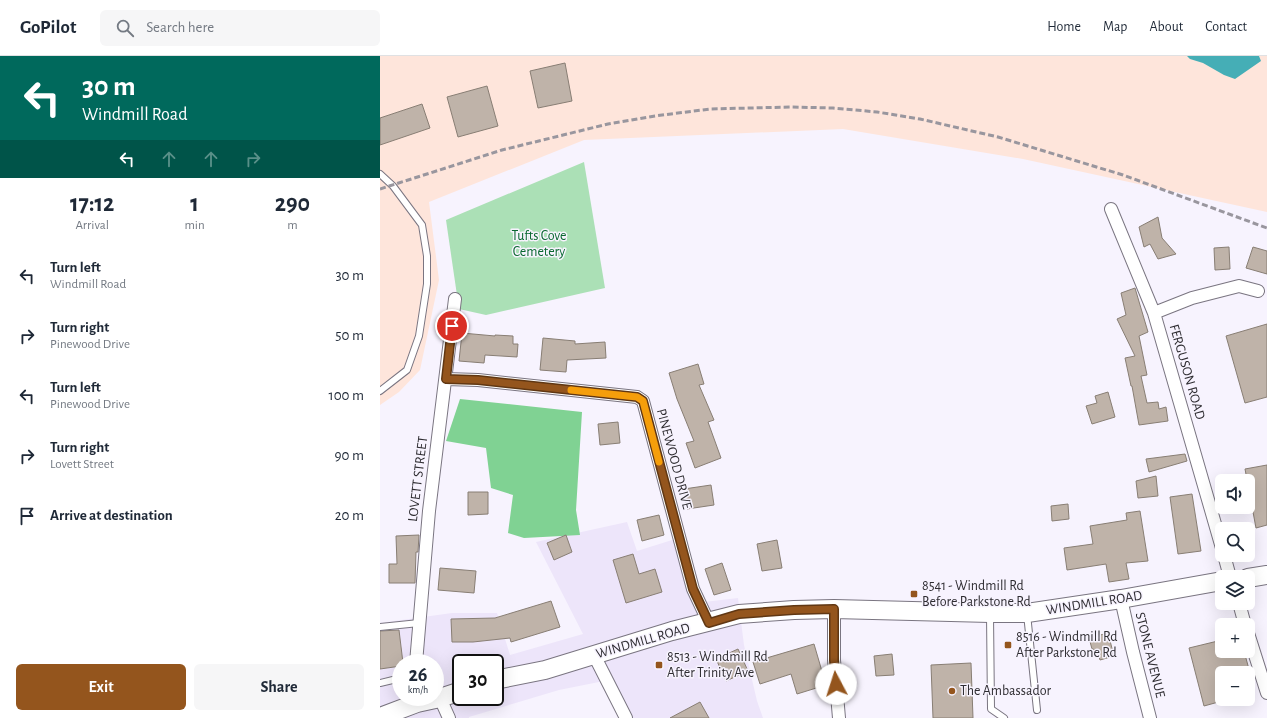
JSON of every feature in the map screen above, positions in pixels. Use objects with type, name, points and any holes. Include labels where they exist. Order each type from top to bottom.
[{"type":"main road","points":[[1255,577],[1267,575]]},
{"type":"main road","name":"WINDMILL ROAD","points":[[504,678],[545,670],[672,631],[709,623],[739,614],[834,609],[1027,613],[1121,599],[1215,582]]},
{"type":"main road","points":[[380,717],[404,706]]},
{"type":"street","name":"FERGUSON ROAD","points":[[1111,209],[1154,313],[1215,524]]},
{"type":"street","points":[[1154,313],[1192,298],[1239,286],[1258,291]]},
{"type":"street","name":"LOVETT STREET","points":[[417,654],[429,511],[455,299]]},
{"type":"street","name":"PINEWOOD DRIVE","points":[[446,379],[478,380],[637,397],[643,401],[693,589],[709,623]]},
{"type":"street","name":"STONE AVENUE","points":[[1121,599],[1150,718]]},
{"type":"street","points":[[834,609],[834,660],[839,718]]},
{"type":"street","points":[[594,655],[626,718]]},
{"type":"street","points":[[1255,655],[1267,693]]},
{"type":"street","points":[[444,706],[449,718]]},
{"type":"lane","points":[[380,174],[393,186],[422,225],[427,256],[427,284],[419,336],[407,370],[380,391]]},
{"type":"lane","points":[[990,613],[991,709],[1004,718]]},
{"type":"lane","points":[[1027,613],[1037,710]]},
{"type":"lane","points":[[380,627],[419,623]]},
{"type":"lane","points":[[380,683],[392,680]]},
{"type":"shaded area","points":[[380,56],[1267,56],[1267,212],[1023,159],[843,129],[584,140],[429,202],[439,280],[420,370],[399,392],[380,405]]},
{"type":"shaded area","points":[[627,522],[637,551],[685,536],[704,602],[738,598],[744,645],[757,701],[763,718],[629,718],[609,680],[559,690],[469,718],[380,718],[380,623],[452,613],[497,613],[510,655],[583,634],[536,542]]},
{"type":"green space","name":"Tufts Cove Cemetery","points":[[584,162],[605,288],[486,315],[459,309],[446,220]]},
{"type":"green space","points":[[460,399],[582,412],[576,510],[580,535],[524,538],[508,533],[513,495],[491,488],[486,448],[446,441]]},
{"type":"water","points":[[1187,56],[1259,56],[1261,61],[1235,79],[1224,75],[1203,63],[1190,59]]},
{"type":"building","points":[[565,63],[572,101],[538,108],[530,71]]},
{"type":"building","points":[[487,86],[498,126],[458,137],[447,97]]},
{"type":"building","points":[[422,104],[430,128],[380,145],[380,118]]},
{"type":"building","points":[[1158,217],[1162,238],[1176,254],[1158,259],[1150,244],[1144,247],[1139,227]]},
{"type":"building","points":[[1229,247],[1230,269],[1215,270],[1214,248]]},
{"type":"building","points":[[1253,247],[1267,251],[1267,274],[1246,268]]},
{"type":"building","points":[[1135,288],[1148,332],[1139,336],[1147,375],[1141,376],[1147,403],[1158,402],[1159,409],[1166,407],[1168,421],[1139,425],[1125,358],[1135,356],[1117,319],[1126,315],[1121,293]]},
{"type":"building","points":[[1267,324],[1267,397],[1245,403],[1226,336]]},
{"type":"building","points":[[462,333],[513,336],[513,344],[518,344],[517,357],[485,355],[484,363],[459,361]]},
{"type":"building","points":[[543,338],[575,341],[575,344],[605,342],[606,358],[567,360],[566,372],[540,370]]},
{"type":"building","points":[[698,364],[704,384],[699,385],[714,420],[708,422],[721,458],[695,468],[686,443],[694,441],[677,399],[669,373]]},
{"type":"building","points":[[1108,392],[1115,417],[1092,424],[1086,406],[1097,403],[1095,396]]},
{"type":"building","points":[[618,422],[620,443],[600,445],[598,424]]},
{"type":"building","points":[[1185,454],[1187,461],[1149,472],[1146,459]]},
{"type":"building","points":[[1267,465],[1267,525],[1256,528],[1253,514],[1255,514],[1255,474],[1246,474],[1245,469]]},
{"type":"building","points":[[1156,476],[1158,496],[1138,498],[1136,481]]},
{"type":"building","points":[[711,485],[714,505],[687,509],[684,489]]},
{"type":"building","points":[[468,492],[488,492],[488,514],[468,515]]},
{"type":"building","points":[[1192,494],[1201,551],[1178,554],[1170,497]]},
{"type":"building","points":[[1068,504],[1069,519],[1052,521],[1051,506]]},
{"type":"building","points":[[1140,511],[1148,561],[1126,563],[1129,579],[1109,582],[1106,564],[1067,570],[1064,548],[1093,544],[1090,526],[1127,520],[1126,513]]},
{"type":"building","points":[[659,515],[664,535],[642,541],[637,520]]},
{"type":"building","points":[[419,535],[418,552],[416,552],[415,583],[389,583],[389,564],[397,564],[396,536]]},
{"type":"building","points":[[566,535],[572,552],[554,560],[547,543]]},
{"type":"building","points":[[777,540],[782,568],[762,571],[757,544]]},
{"type":"building","points":[[633,554],[639,574],[655,569],[662,592],[626,603],[613,560]]},
{"type":"building","points":[[722,563],[731,590],[714,595],[705,569]]},
{"type":"building","points":[[440,568],[476,571],[474,593],[438,590]]},
{"type":"building","points":[[551,601],[560,627],[511,642],[510,638],[473,642],[452,642],[451,619],[495,618]]},
{"type":"building","points":[[399,630],[402,654],[392,654],[392,667],[380,669],[380,631]]},
{"type":"building","points":[[1108,633],[1114,656],[1100,660],[1097,650],[1092,649],[1089,638]]},
{"type":"building","points":[[1215,642],[1215,658],[1246,658],[1248,666],[1215,666],[1215,703],[1204,706],[1189,648]]},
{"type":"building","points":[[814,644],[826,685],[797,694],[791,674],[760,684],[753,662]]},
{"type":"building","points":[[738,649],[748,671],[726,681],[716,659]]},
{"type":"building","points":[[892,654],[894,675],[876,676],[874,656]]},
{"type":"building","name":"The Ambassador","points":[[971,663],[973,718],[933,718],[931,665]]},
{"type":"building","points":[[700,702],[709,718],[670,718]]},
{"type":"railway","points":[[380,189],[502,150],[608,124],[710,109],[790,107],[833,108],[877,112],[920,119],[998,137],[1123,175],[1267,228]]},
{"type":"slow traffic","points":[[571,390],[637,397],[643,401],[659,462]]},
{"type":"place","name":"8541 - Windmill Rd Before Parkstone Rd","points":[[914,594]]},
{"type":"place","name":"8516 - Windmill Rd After Parkstone Rd","points":[[1008,645]]},
{"type":"place","name":"8513 - Windmill Rd After Trinity Ave","points":[[659,665]]},
{"type":"place","name":"The Ambassador","points":[[952,691]]},
{"type":"route","points":[[452,326],[446,379],[478,380],[637,397],[643,401],[693,589],[709,623],[739,614],[834,609],[834,660],[836,684]]}]
